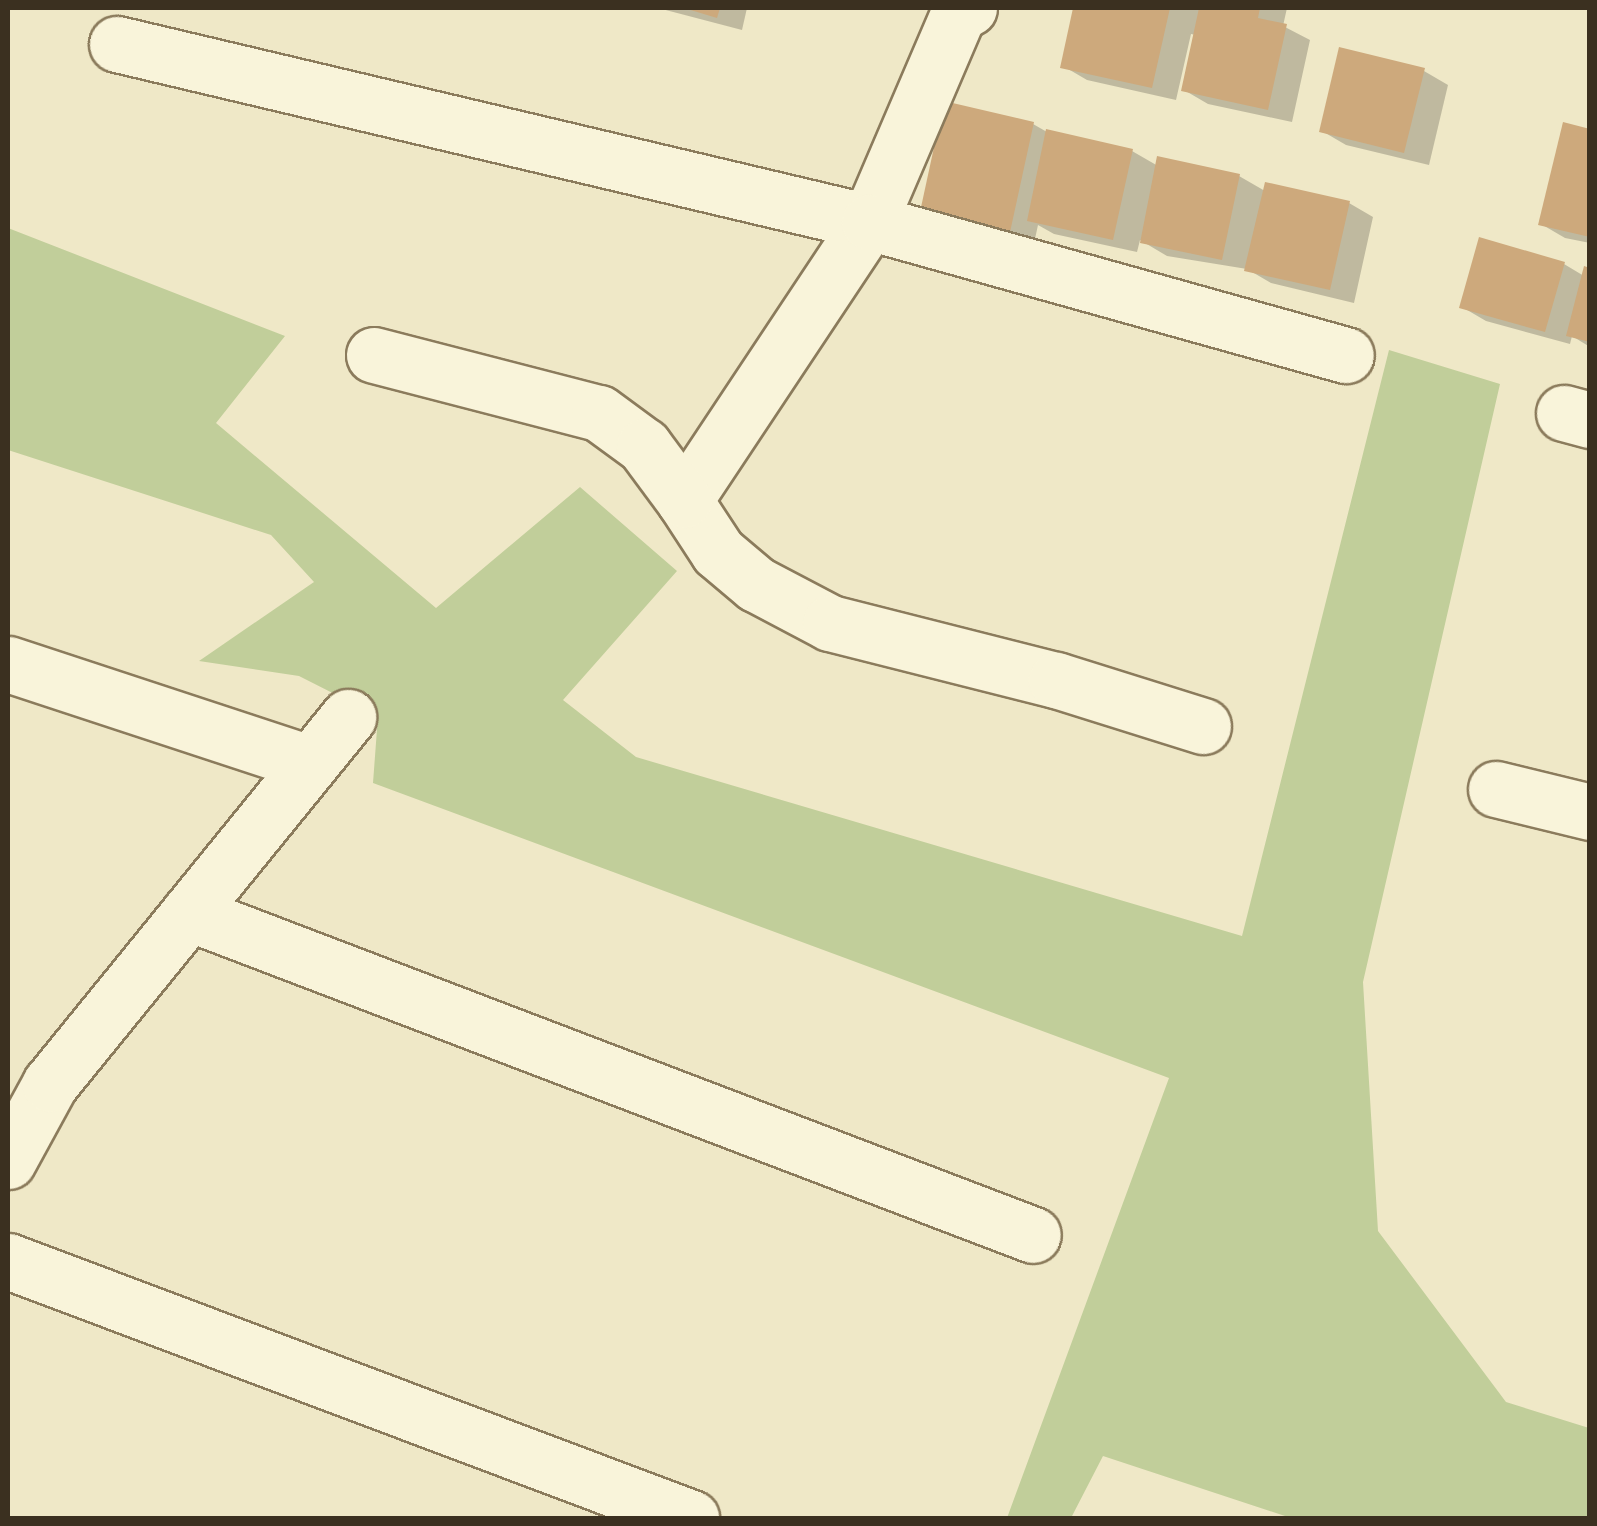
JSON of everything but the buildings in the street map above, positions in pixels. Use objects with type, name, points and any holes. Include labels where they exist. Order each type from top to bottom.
[{"type":"street","points":[[684,500],[869,222],[962,9]]},
{"type":"street","points":[[117,44],[869,222],[1346,356]]},
{"type":"street","points":[[374,355],[598,412],[644,446],[718,552],[730,563],[756,584],[830,622],[1056,680],[1203,726]]},
{"type":"street","points":[[8,664],[310,763]]},
{"type":"street","points":[[8,1161],[29,1078],[189,913],[348,717]]},
{"type":"street","points":[[1496,790],[1590,812]]},
{"type":"street","points":[[189,913],[1033,1234]]},
{"type":"street","points":[[8,1261],[691,1518]]},
{"type":"green space","points":[[8,228],[285,336],[216,423],[436,608],[580,487],[677,571],[563,700],[636,757],[1242,936],[1389,350],[1500,384],[1363,982],[1378,1231],[1506,1402],[1589,1428],[1589,1518],[1291,1518],[1103,1456],[1071,1518],[1007,1518],[1169,1078],[373,783],[378,716],[299,676],[199,661],[314,582],[271,535],[8,450]]}]
